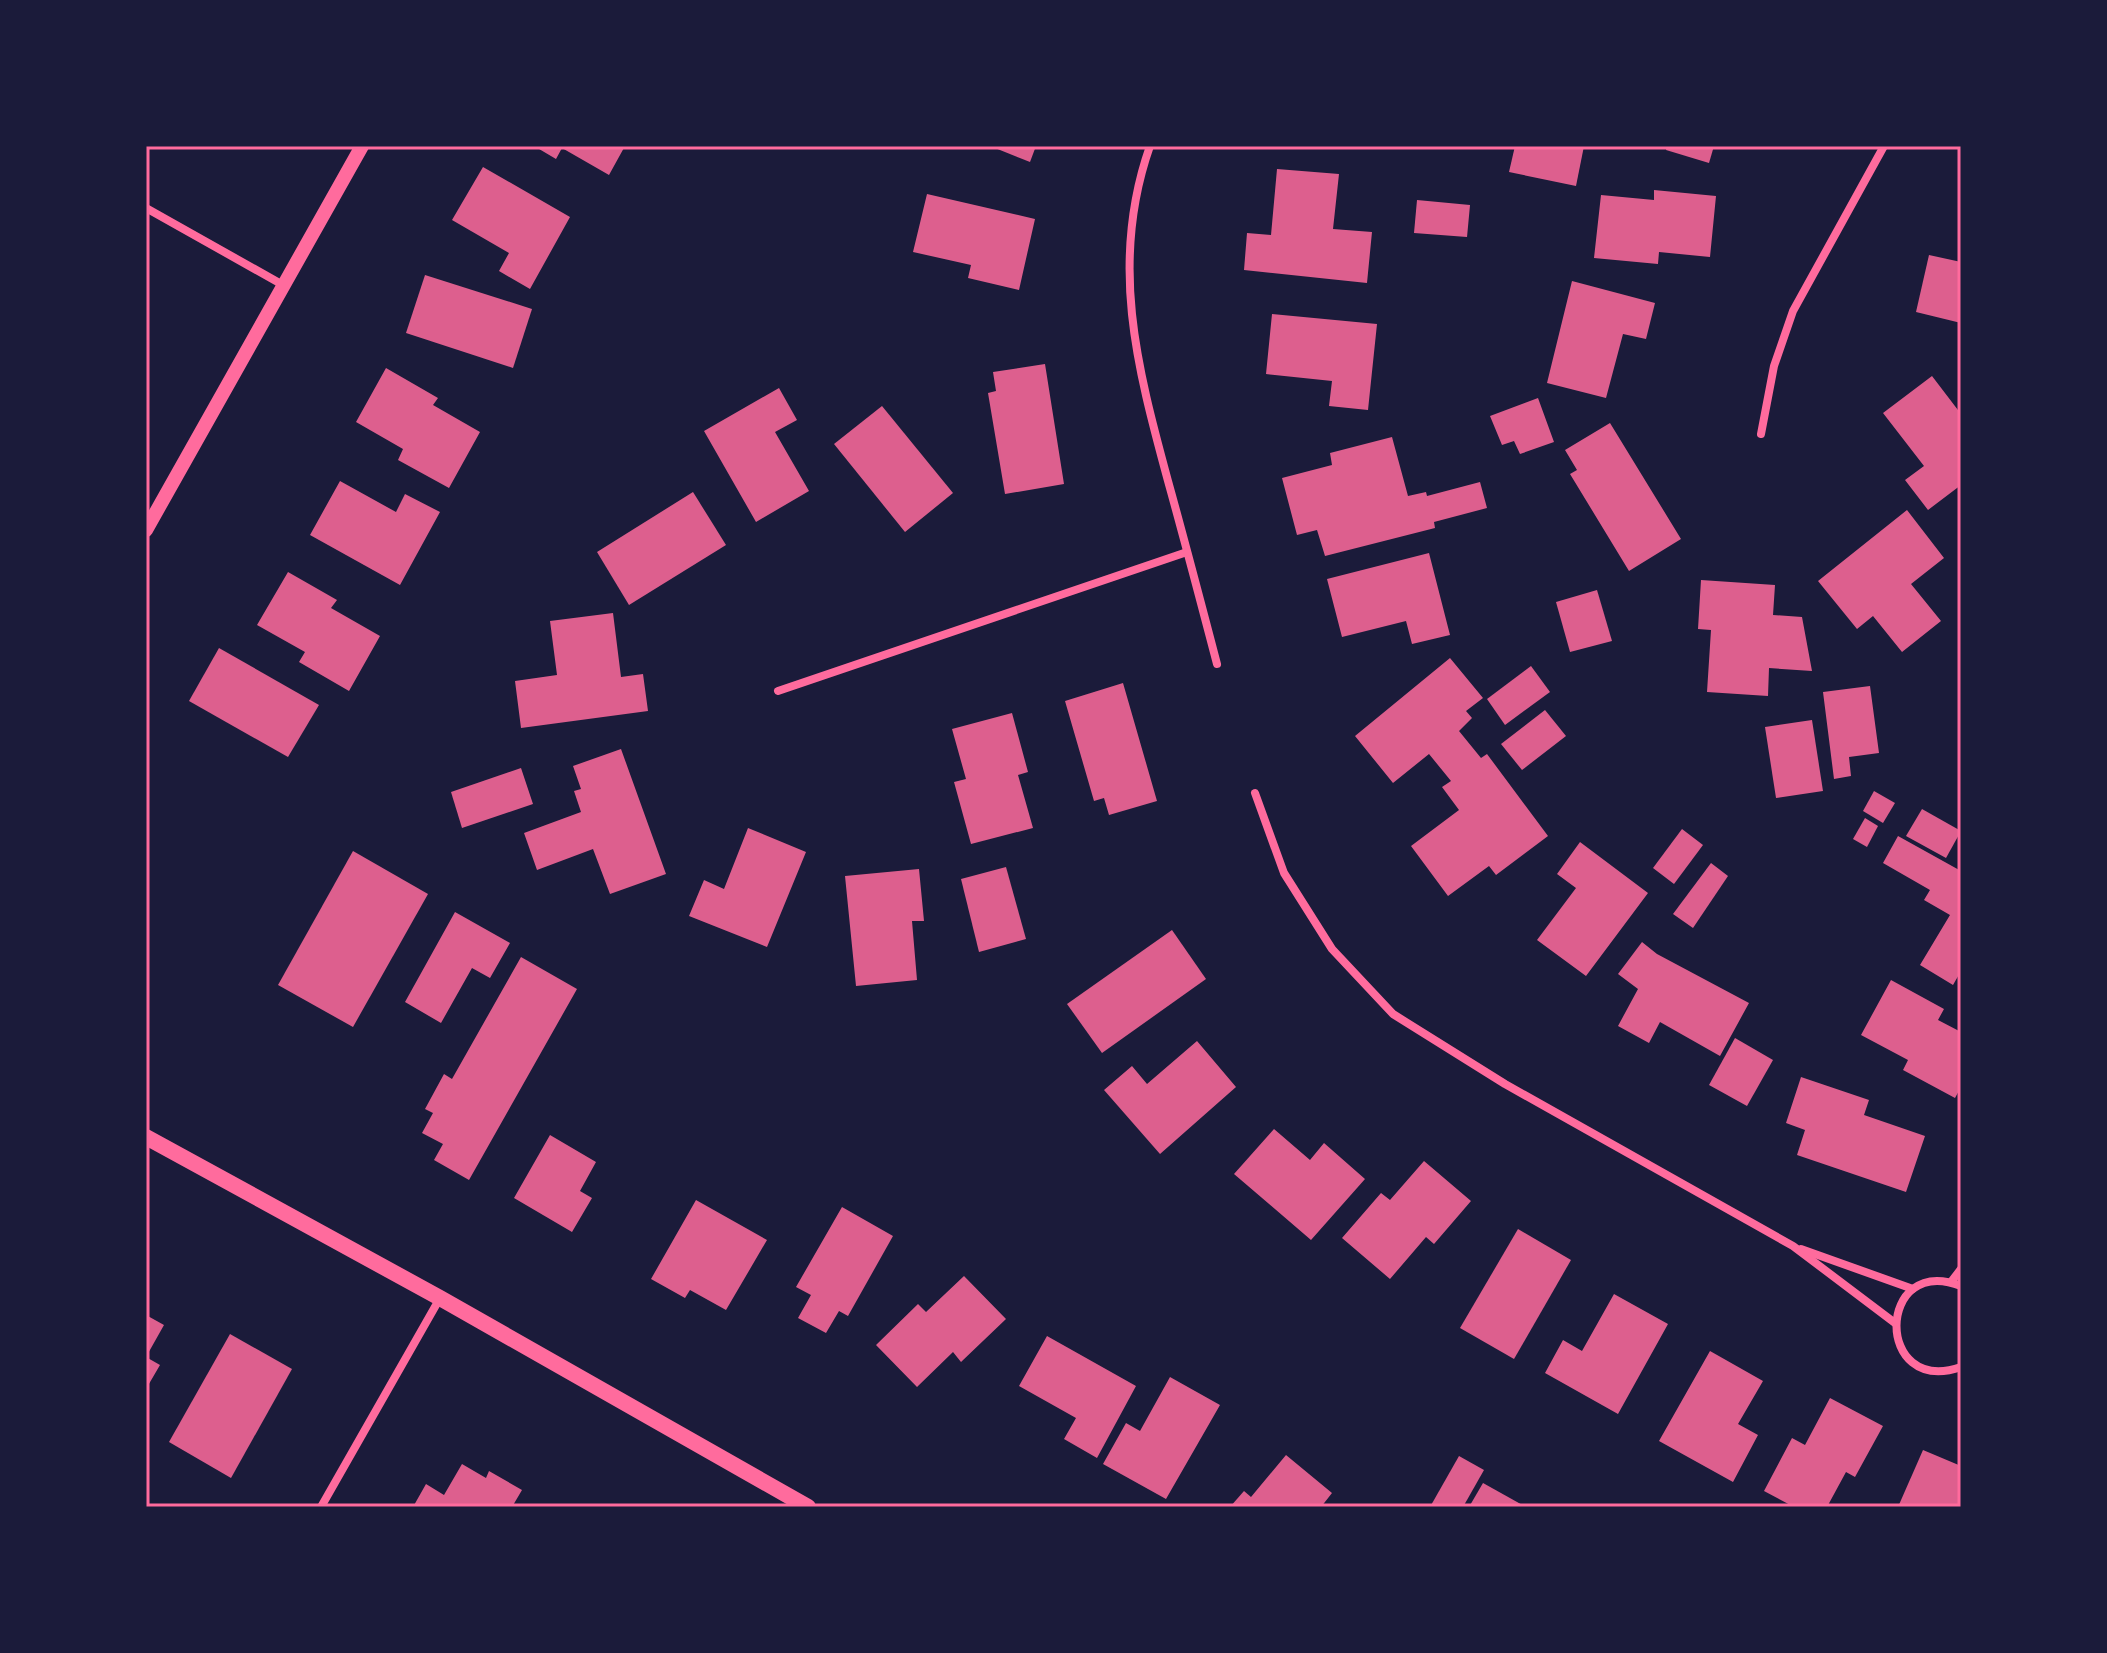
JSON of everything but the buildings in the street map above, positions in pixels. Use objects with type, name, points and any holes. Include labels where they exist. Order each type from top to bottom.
[{"type":"main road","points":[[146,1137],[440,1298],[808,1507]]},
{"type":"street","points":[[146,530],[362,146]]},
{"type":"street","points":[[1150,146],[1138,178],[1129,230],[1129,293],[1139,373],[1217,664]]},
{"type":"street","points":[[1761,434],[1774,366],[1793,311],[1884,146]]},
{"type":"street","points":[[146,208],[283,285]]},
{"type":"street","points":[[778,691],[1187,552]]},
{"type":"street","points":[[1255,793],[1284,873],[1332,949],[1393,1014],[1505,1084],[1793,1246],[1895,1323]]},
{"type":"street","points":[[1793,1246],[1913,1289]]},
{"type":"street","points":[[1951,1282],[1961,1269]]},
{"type":"street","points":[[1961,1286],[1931,1281],[1913,1289],[1898,1310],[1895,1323],[1899,1346],[1915,1364],[1938,1371],[1961,1367]]},
{"type":"street","points":[[321,1507],[440,1298]]}]
